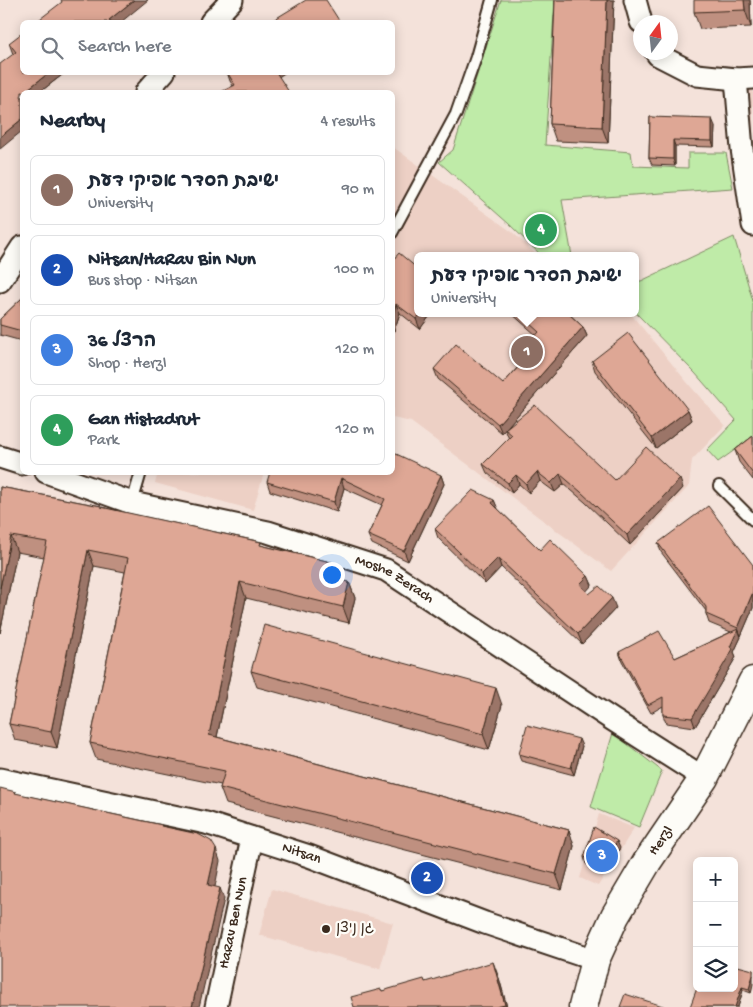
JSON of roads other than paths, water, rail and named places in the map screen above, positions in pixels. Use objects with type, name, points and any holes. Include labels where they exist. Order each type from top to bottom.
[{"type":"street","points":[[213,20],[232,0]]},
{"type":"street","points":[[635,0],[639,15]]},
{"type":"street","points":[[668,60],[697,75],[744,78],[742,149],[753,225]]},
{"type":"street","points":[[148,90],[161,75]]},
{"type":"street","points":[[0,281],[20,250]]},
{"type":"street","points":[[0,456],[20,463]]},
{"type":"street","name":"Moshe Zerach","points":[[54,475],[132,503],[268,532],[386,570],[704,778]]},
{"type":"street","name":"Herzl","points":[[583,1007],[595,960],[615,916],[704,778],[753,681]]},
{"type":"street","name":"Nitsan","points":[[0,779],[206,823],[309,856],[485,923],[595,960]]},
{"type":"street","name":"HaRav Ben Nun","points":[[216,1007],[252,838]]},
{"type":"lane","points":[[395,226],[456,114],[476,57],[492,0]]},
{"type":"lane","points":[[132,503],[140,475]]},
{"type":"lane","points":[[719,486],[753,520]]},
{"type":"place","name":"Gan Histadrut","points":[[541,230]]},
{"type":"place","name":"ישיבת הסדר אפיקי דעת","points":[[527,352]]},
{"type":"place","name":"הרצל 36","points":[[602,856]]},
{"type":"place","name":"Nitsan/HaRav Bin Nun","points":[[427,878]]},
{"type":"place","name":"גן ניצן","points":[[326,929]]}]
